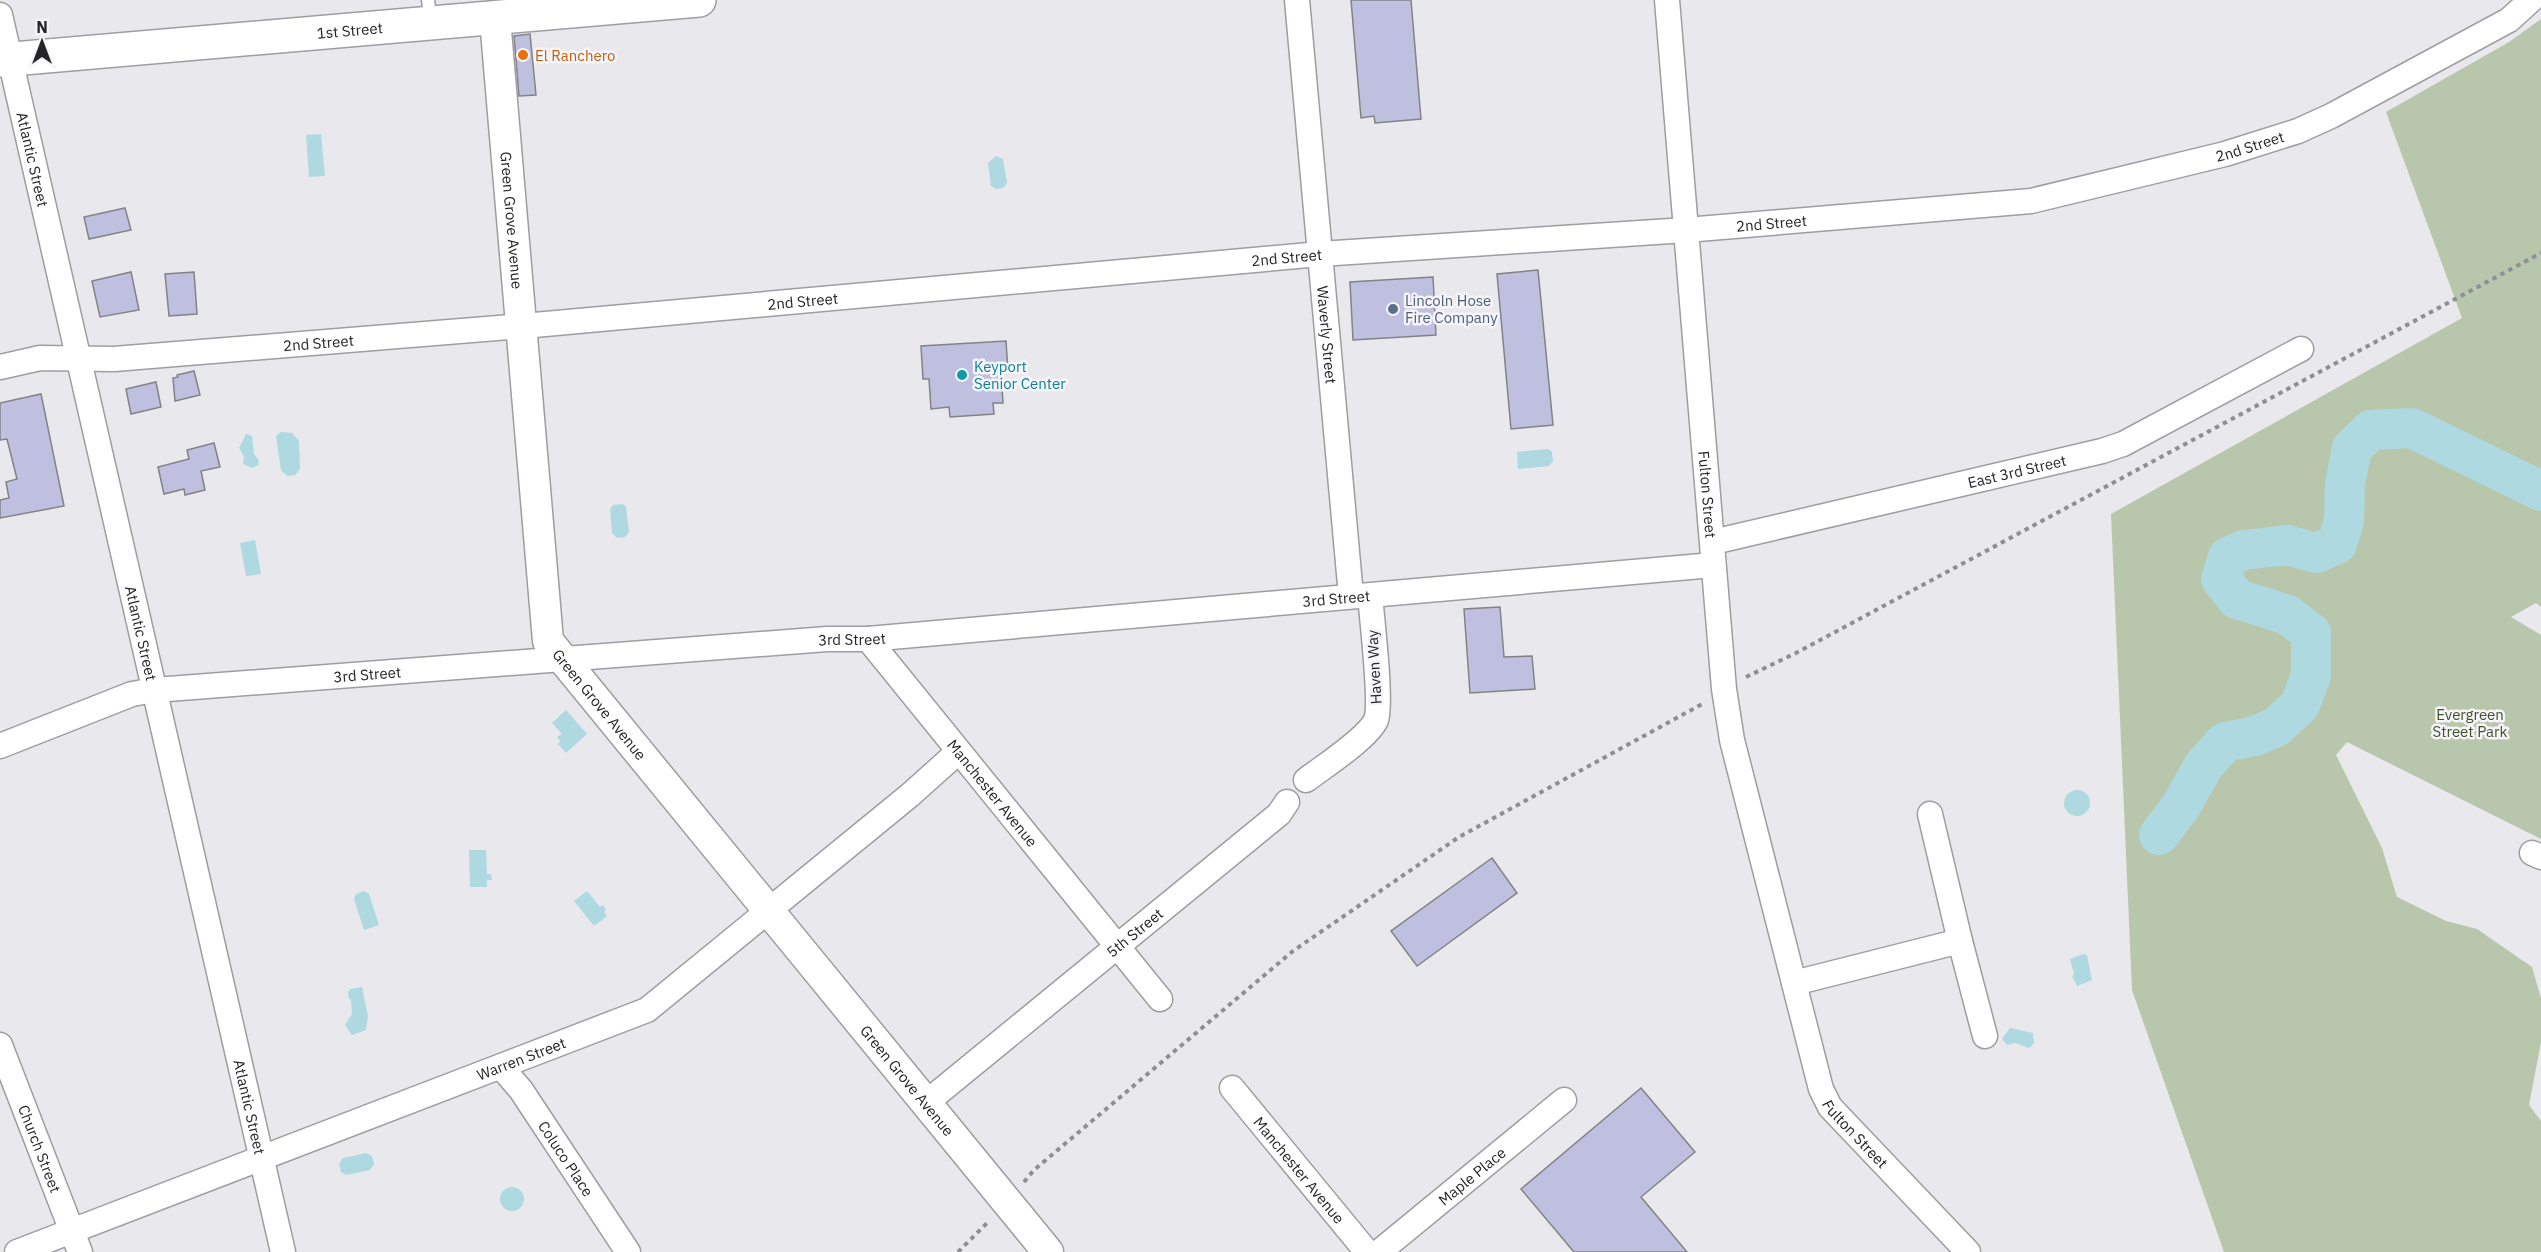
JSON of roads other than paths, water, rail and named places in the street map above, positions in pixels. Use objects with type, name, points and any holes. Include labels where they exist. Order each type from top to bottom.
[{"type":"main road","name":"1st Street","points":[[5,59],[429,12],[495,19],[699,0]]},
{"type":"street","name":"Waverly Street","points":[[1297,0],[1320,254],[1361,596]]},
{"type":"street","name":"Fulton Street","points":[[1667,0],[1724,690],[1732,740],[1821,1089],[1830,1107],[1968,1252]]},
{"type":"street","name":"2nd Street","points":[[0,367],[40,358],[114,359],[523,326],[1320,254],[1686,230],[2031,201],[2225,154],[2298,131],[2331,116],[2509,20],[2531,0]]},
{"type":"street","name":"Atlantic Street","points":[[0,15],[5,59],[79,359],[283,1252]]},
{"type":"street","name":"Green Grove Avenue","points":[[495,19],[523,326],[548,641],[1048,1252]]},
{"type":"street","name":"East 3rd Street","points":[[1713,554],[2123,444],[2301,349]]},
{"type":"street","name":"3rd Street","points":[[0,746],[132,694],[155,690],[826,639],[868,639],[1361,596],[1713,554]]},
{"type":"street","name":"Haven Way","points":[[1336,757],[1359,739],[1376,720],[1377,692],[1361,596]]},
{"type":"street","name":"Manchester Avenue","points":[[868,639],[1160,999]]},
{"type":"street","name":"Warren Street","points":[[17,1252],[76,1242],[261,1158],[502,1068],[647,1010],[910,795],[958,752]]},
{"type":"street","name":"5th Street","points":[[1306,780],[1336,757]]},
{"type":"street","name":"5th Street","points":[[927,1102],[1278,814],[1287,802]]},
{"type":"street","points":[[1930,814],[1985,1036]]},
{"type":"street","points":[[1794,983],[1960,941]]},
{"type":"street","name":"Church Street","points":[[0,1045],[76,1242]]},
{"type":"street","name":"Coluco Place","points":[[502,1068],[521,1090],[628,1252]]},
{"type":"street","name":"Manchester Avenue","points":[[1232,1088],[1367,1252]]},
{"type":"street","name":"Maple Place","points":[[1379,1252],[1564,1100]]},
{"type":"lane","name":"5th Street","points":[[1287,802],[1306,780]]},
{"type":"water","points":[[321,134],[325,176],[309,177],[306,135]]},
{"type":"water","points":[[996,156],[1003,159],[1007,183],[1003,188],[996,189],[991,186],[988,163]]},
{"type":"water","points":[[281,432],[292,433],[299,441],[300,469],[295,475],[287,476],[281,470],[276,436]]},
{"type":"water","points":[[246,434],[252,436],[254,454],[259,461],[258,465],[252,468],[243,464],[244,457],[239,448]]},
{"type":"water","points":[[1548,449],[1552,452],[1553,461],[1549,466],[1518,469],[1517,452]]},
{"type":"water","points":[[623,504],[626,507],[629,532],[625,537],[617,538],[612,533],[610,509],[613,505]]},
{"type":"water","points":[[255,540],[261,574],[246,576],[240,543]]},
{"type":"water","points":[[566,710],[587,734],[566,753],[558,744],[560,741],[557,737],[562,734],[552,723]]},
{"type":"water","points":[[2077,790],[2086,794],[2090,803],[2086,812],[2077,816],[2068,812],[2064,803],[2068,794]]},
{"type":"water","points":[[469,850],[486,850],[487,874],[491,874],[492,880],[487,880],[487,887],[470,887]]},
{"type":"water","points":[[364,891],[369,894],[379,925],[364,930],[354,899],[356,894]]},
{"type":"water","points":[[587,891],[600,907],[603,905],[606,910],[604,912],[607,916],[594,926],[574,901]]},
{"type":"water","points":[[2087,955],[2092,980],[2077,986],[2072,976],[2074,974],[2070,959]]},
{"type":"water","points":[[362,987],[368,1016],[366,1030],[352,1035],[345,1025],[352,1014],[348,992],[350,989]]},
{"type":"water","points":[[2010,1028],[2033,1033],[2034,1043],[2029,1048],[2015,1043],[2007,1045],[2002,1039]]},
{"type":"water","points":[[366,1153],[372,1156],[374,1164],[370,1170],[346,1175],[341,1172],[339,1164],[343,1158]]},
{"type":"water","points":[[512,1187],[521,1190],[524,1199],[521,1208],[512,1211],[503,1208],[500,1199],[503,1190]]},
{"type":"waterway","points":[[2159,835],[2181,806],[2204,765],[2225,742],[2255,736],[2276,727],[2300,705],[2311,676],[2311,633],[2288,615],[2237,599],[2221,579],[2228,557],[2244,550],[2287,545],[2316,553],[2337,544],[2344,521],[2345,484],[2352,448],[2371,430],[2412,428],[2541,491]]},
{"type":"place","name":"El Ranchero","points":[[523,55]]},
{"type":"place","name":"Lincoln Hose Fire Company","points":[[1393,309]]},
{"type":"place","name":"Keyport Senior Center","points":[[962,375]]},
{"type":"park label","name":"Evergreen Street Park","points":[[2470,722]]}]
